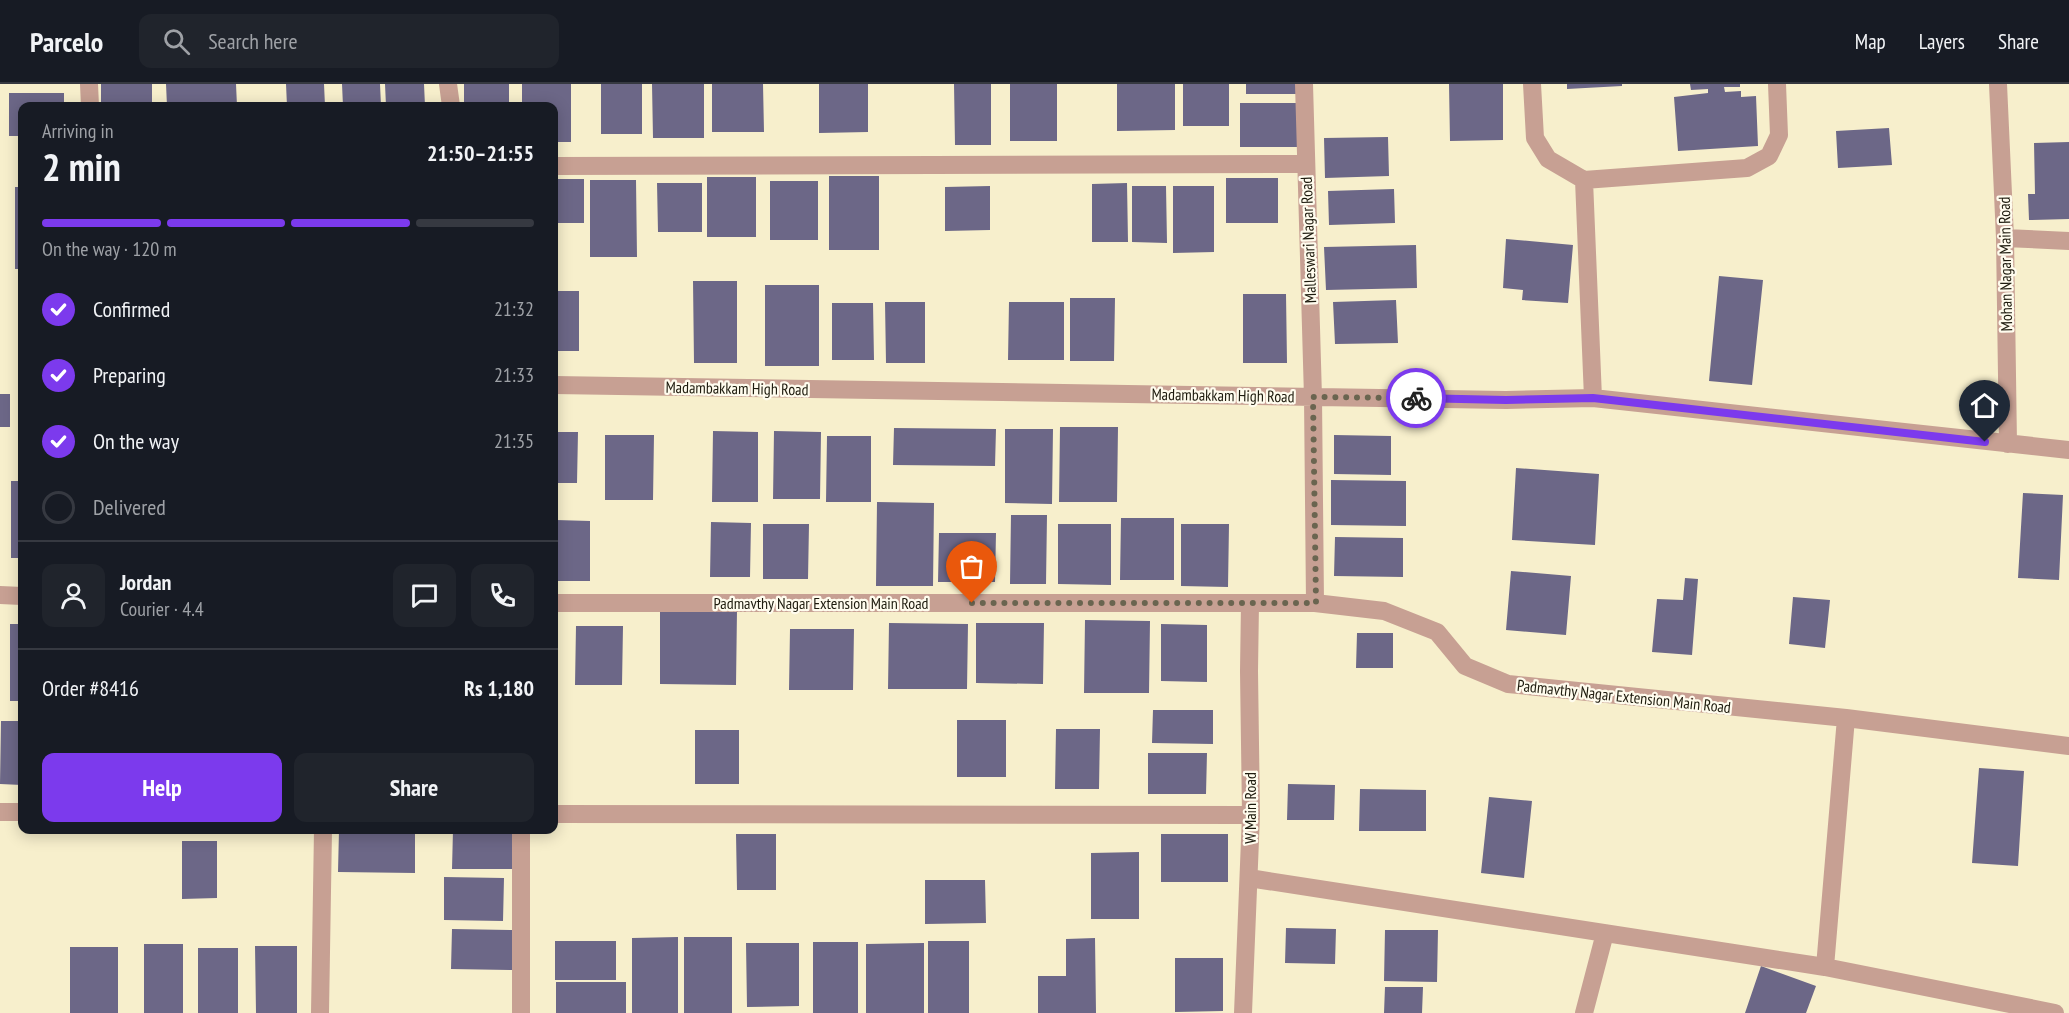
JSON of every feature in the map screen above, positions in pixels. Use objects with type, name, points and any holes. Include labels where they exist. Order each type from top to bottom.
[{"type":"street","points":[[89,84],[90,102]]},
{"type":"street","points":[[448,84],[450,102]]},
{"type":"street","name":"Malleswari Nagar Road","points":[[1304,84],[1316,603]]},
{"type":"street","points":[[1532,84],[1534,138],[1548,159],[1584,180],[1747,168],[1769,156],[1779,135],[1778,84]]},
{"type":"street","name":"Mohan Nagar Main Road","points":[[1998,84],[2005,238],[2008,444]]},
{"type":"street","points":[[558,166],[1306,164]]},
{"type":"street","points":[[1584,180],[1593,398]]},
{"type":"street","points":[[2005,238],[2069,241]]},
{"type":"street","name":"Madambakkam High Road","points":[[558,385],[1506,400],[1593,398],[2069,450]]},
{"type":"street","points":[[0,595],[18,596]]},
{"type":"street","name":"Padmavthy Nagar Extension Main Road","points":[[558,603],[1316,603],[1384,611],[1437,632],[1465,666],[1508,684],[1846,718],[2069,746]]},
{"type":"street","name":"W Main Road","points":[[1243,1013],[1251,815],[1250,603]]},
{"type":"street","points":[[1825,967],[1846,718]]},
{"type":"street","points":[[0,812],[18,812]]},
{"type":"street","points":[[558,814],[1251,815]]},
{"type":"street","points":[[320,1013],[322,834]]},
{"type":"street","points":[[521,834],[521,1013]]},
{"type":"street","points":[[1249,878],[1825,967],[2055,1013]]},
{"type":"street","points":[[1584,1013],[1605,933]]},
{"type":"building","points":[[101,84],[152,84],[152,102],[101,102]]},
{"type":"building","points":[[166,84],[236,84],[237,102],[167,102]]},
{"type":"building","points":[[286,84],[324,84],[325,102],[287,102]]},
{"type":"building","points":[[342,84],[380,84],[381,102],[343,102]]},
{"type":"building","points":[[385,84],[424,84],[425,102],[386,102]]},
{"type":"building","points":[[464,84],[509,84],[509,102],[464,102]]},
{"type":"building","points":[[522,84],[571,84],[571,142],[558,142],[558,102],[522,102]]},
{"type":"building","points":[[601,84],[642,84],[642,134],[601,134]]},
{"type":"building","points":[[652,84],[704,84],[704,138],[653,138]]},
{"type":"building","points":[[712,84],[763,84],[764,132],[712,132]]},
{"type":"building","points":[[819,84],[868,84],[868,132],[819,133]]},
{"type":"building","points":[[954,84],[991,84],[991,145],[955,145]]},
{"type":"building","points":[[1010,84],[1057,84],[1057,141],[1010,141]]},
{"type":"building","points":[[1117,84],[1175,84],[1175,130],[1117,131]]},
{"type":"building","points":[[1183,84],[1229,84],[1229,126],[1183,126]]},
{"type":"building","points":[[1246,84],[1300,84],[1300,94],[1246,94]]},
{"type":"building","points":[[1449,84],[1503,84],[1503,140],[1450,141]]},
{"type":"building","points":[[1567,84],[1622,84],[1622,86],[1567,89]]},
{"type":"building","points":[[1690,84],[1740,84],[1740,87],[1724,87],[1725,92],[1741,91],[1741,97],[1756,96],[1758,146],[1678,151],[1674,97],[1708,93],[1708,89],[1691,90]]},
{"type":"building","points":[[9,93],[64,93],[64,102],[18,102],[18,136],[9,136]]},
{"type":"building","points":[[1240,103],[1297,103],[1297,147],[1240,147]]},
{"type":"building","points":[[1889,128],[1892,165],[1838,168],[1836,131]]},
{"type":"building","points":[[1388,137],[1389,176],[1325,178],[1324,138]]},
{"type":"building","points":[[2069,142],[2069,219],[2029,220],[2028,194],[2035,194],[2034,143]]},
{"type":"building","points":[[829,176],[879,176],[879,250],[829,250]]},
{"type":"building","points":[[707,177],[756,177],[756,237],[707,237]]},
{"type":"building","points":[[1226,178],[1278,178],[1278,223],[1226,223]]},
{"type":"building","points":[[558,179],[584,179],[584,223],[558,223]]},
{"type":"building","points":[[590,180],[636,180],[637,257],[590,257]]},
{"type":"building","points":[[770,181],[818,181],[818,240],[770,240]]},
{"type":"building","points":[[657,183],[702,183],[702,232],[658,232]]},
{"type":"building","points":[[1127,183],[1128,242],[1092,242],[1092,184]]},
{"type":"building","points":[[990,186],[990,230],[945,231],[945,187]]},
{"type":"building","points":[[1132,186],[1166,186],[1167,243],[1132,242]]},
{"type":"building","points":[[1173,186],[1214,186],[1214,252],[1173,253]]},
{"type":"building","points":[[15,187],[18,187],[18,269],[15,269]]},
{"type":"building","points":[[1394,189],[1395,223],[1329,225],[1328,191]]},
{"type":"building","points":[[1506,239],[1573,245],[1568,303],[1522,300],[1523,290],[1503,288]]},
{"type":"building","points":[[1416,245],[1417,288],[1326,290],[1324,247]]},
{"type":"building","points":[[1719,276],[1763,280],[1752,385],[1709,381]]},
{"type":"building","points":[[693,281],[737,281],[737,363],[694,363]]},
{"type":"building","points":[[765,285],[819,285],[819,366],[765,366]]},
{"type":"building","points":[[558,291],[579,291],[579,351],[558,351]]},
{"type":"building","points":[[1243,294],[1286,294],[1287,363],[1243,363]]},
{"type":"building","points":[[1070,298],[1115,298],[1114,361],[1070,361]]},
{"type":"building","points":[[1396,300],[1398,343],[1335,344],[1333,302]]},
{"type":"building","points":[[885,302],[925,302],[925,363],[886,363]]},
{"type":"building","points":[[1009,302],[1064,302],[1064,360],[1008,360]]},
{"type":"building","points":[[832,303],[873,303],[874,360],[832,360]]},
{"type":"building","points":[[0,394],[10,394],[10,427],[0,427]]},
{"type":"building","points":[[1060,427],[1118,427],[1117,502],[1059,502]]},
{"type":"building","points":[[894,428],[996,429],[995,466],[893,465]]},
{"type":"building","points":[[1005,429],[1053,429],[1052,504],[1005,503]]},
{"type":"building","points":[[713,431],[758,432],[758,502],[712,502]]},
{"type":"building","points":[[774,431],[821,432],[820,499],[773,499]]},
{"type":"building","points":[[558,432],[578,432],[577,483],[558,483]]},
{"type":"building","points":[[605,435],[654,435],[653,500],[605,500]]},
{"type":"building","points":[[1334,435],[1391,436],[1391,475],[1334,474]]},
{"type":"building","points":[[827,436],[871,436],[871,502],[826,502]]},
{"type":"building","points":[[1516,468],[1599,474],[1595,545],[1512,540]]},
{"type":"building","points":[[1331,480],[1406,481],[1406,526],[1331,525]]},
{"type":"building","points":[[11,481],[18,481],[18,558],[11,558]]},
{"type":"building","points":[[2023,493],[2063,495],[2059,580],[2018,578]]},
{"type":"building","points":[[877,502],[934,503],[933,586],[876,586]]},
{"type":"building","points":[[1011,515],[1047,515],[1046,584],[1010,584]]},
{"type":"building","points":[[1121,518],[1174,518],[1174,580],[1120,580]]},
{"type":"building","points":[[558,520],[590,521],[590,581],[558,581]]},
{"type":"building","points":[[711,522],[751,523],[750,577],[710,577]]},
{"type":"building","points":[[763,524],[809,524],[808,579],[763,579]]},
{"type":"building","points":[[1058,524],[1111,524],[1111,585],[1058,584]]},
{"type":"building","points":[[1181,524],[1229,524],[1228,587],[1181,586]]},
{"type":"building","points":[[939,533],[996,533],[995,582],[938,582]]},
{"type":"building","points":[[1335,537],[1403,538],[1403,577],[1334,576]]},
{"type":"building","points":[[1511,571],[1571,576],[1566,635],[1506,630]]},
{"type":"building","points":[[1685,578],[1698,579],[1692,655],[1652,652],[1657,599],[1683,600]]},
{"type":"building","points":[[1793,597],[1830,600],[1825,648],[1789,644]]},
{"type":"building","points":[[660,609],[737,610],[736,685],[660,684]]},
{"type":"building","points":[[1085,620],[1150,621],[1149,693],[1084,693]]},
{"type":"building","points":[[889,623],[968,624],[967,689],[888,689]]},
{"type":"building","points":[[976,623],[1044,623],[1043,684],[976,683]]},
{"type":"building","points":[[10,624],[18,624],[18,701],[10,701]]},
{"type":"building","points":[[1161,624],[1207,625],[1207,682],[1161,681]]},
{"type":"building","points":[[576,626],[623,626],[622,685],[575,685]]},
{"type":"building","points":[[790,629],[854,629],[853,690],[789,690]]},
{"type":"building","points":[[1357,633],[1393,633],[1393,668],[1356,668]]},
{"type":"building","points":[[1153,710],[1213,710],[1213,744],[1152,743]]},
{"type":"building","points":[[957,720],[1006,720],[1006,777],[957,777]]},
{"type":"building","points":[[1,721],[18,721],[18,785],[0,784]]},
{"type":"building","points":[[1056,729],[1100,729],[1099,789],[1055,789]]},
{"type":"building","points":[[695,730],[739,730],[739,784],[695,784]]},
{"type":"building","points":[[1148,753],[1207,753],[1206,794],[1148,794]]},
{"type":"building","points":[[1979,768],[2024,771],[2018,866],[1972,863]]},
{"type":"building","points":[[1288,784],[1335,785],[1334,820],[1287,820]]},
{"type":"building","points":[[1360,789],[1426,790],[1426,831],[1359,831]]},
{"type":"building","points":[[1489,797],[1532,801],[1524,878],[1481,873]]},
{"type":"building","points":[[339,834],[415,834],[415,873],[338,872]]},
{"type":"building","points":[[453,834],[513,834],[512,869],[452,869]]},
{"type":"building","points":[[736,834],[776,834],[776,890],[737,890]]},
{"type":"building","points":[[1161,834],[1228,834],[1228,882],[1161,882]]},
{"type":"building","points":[[182,841],[217,841],[217,898],[182,899]]},
{"type":"building","points":[[1139,852],[1139,919],[1091,919],[1091,853]]},
{"type":"building","points":[[444,877],[504,878],[503,921],[444,920]]},
{"type":"building","points":[[925,880],[985,880],[986,923],[925,924]]},
{"type":"building","points":[[1286,928],[1336,929],[1335,964],[1285,963]]},
{"type":"building","points":[[452,929],[513,930],[513,970],[451,969]]},
{"type":"building","points":[[1385,930],[1438,930],[1437,982],[1384,981]]},
{"type":"building","points":[[678,937],[678,1013],[632,1013],[632,938]]},
{"type":"building","points":[[684,937],[732,937],[732,1013],[684,1013]]},
{"type":"building","points":[[1095,938],[1096,1013],[1038,1013],[1038,976],[1066,976],[1066,939]]},
{"type":"building","points":[[555,941],[616,941],[616,980],[555,980]]},
{"type":"building","points":[[928,941],[969,941],[969,1013],[928,1013]]},
{"type":"building","points":[[813,942],[858,942],[858,1013],[813,1013]]},
{"type":"building","points":[[746,943],[799,943],[799,1006],[747,1007]]},
{"type":"building","points":[[924,943],[924,1013],[866,1013],[866,944]]},
{"type":"building","points":[[144,944],[183,944],[183,1013],[144,1013]]},
{"type":"building","points":[[255,946],[297,946],[297,1013],[256,1013]]},
{"type":"building","points":[[70,947],[118,947],[118,1013],[70,1013]]},
{"type":"building","points":[[198,948],[238,948],[238,1013],[198,1013]]},
{"type":"building","points":[[1175,958],[1223,958],[1223,1011],[1175,1012]]},
{"type":"building","points":[[1761,966],[1816,986],[1806,1013],[1745,1013]]},
{"type":"building","points":[[556,982],[626,982],[626,1013],[556,1013]]},
{"type":"building","points":[[1385,987],[1423,987],[1422,1013],[1384,1013]]},
{"type":"way so far","points":[[972,603],[1316,603],[1313,397],[1416,398]]},
{"type":"route","points":[[1416,398],[1506,400],[1593,398],[1985,442]]}]
